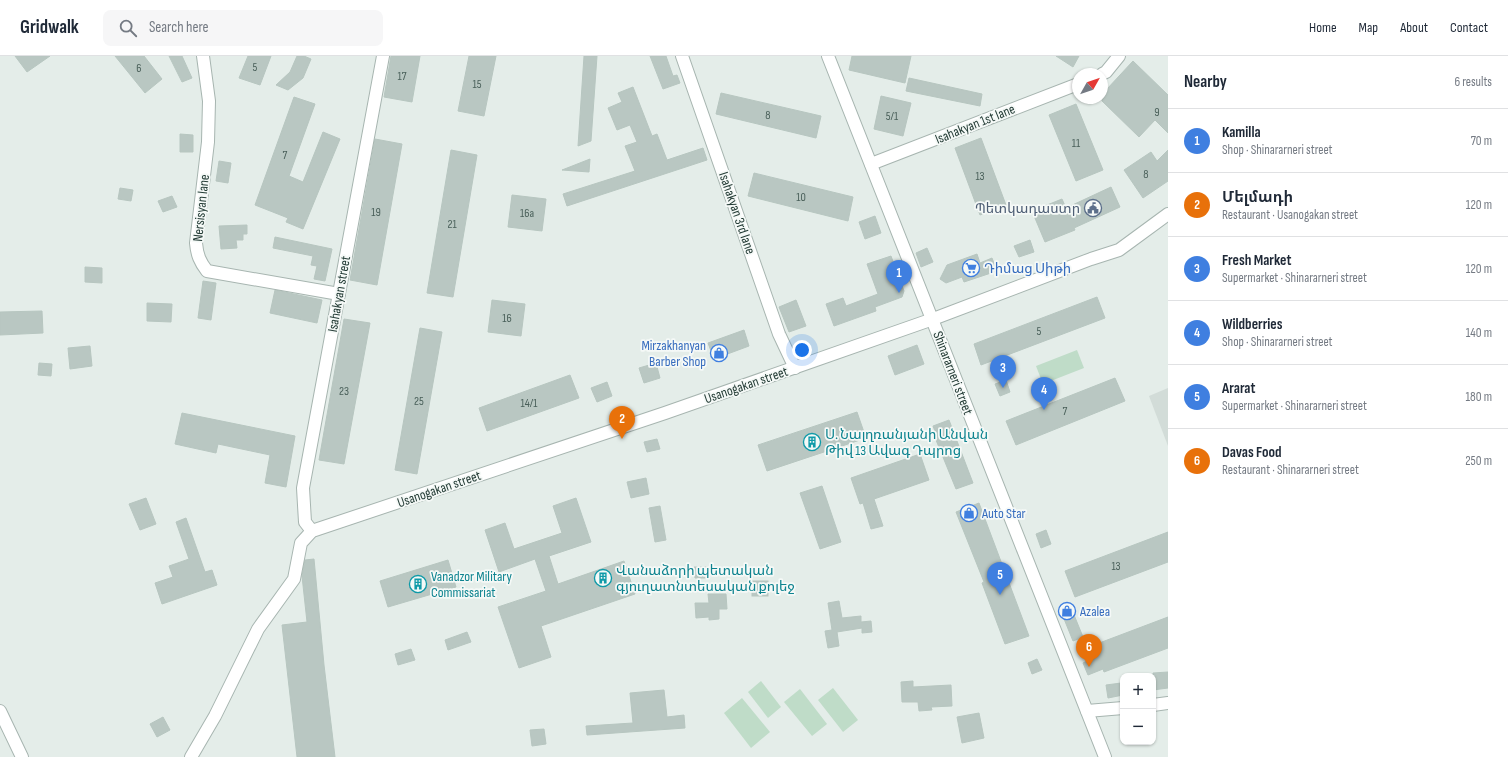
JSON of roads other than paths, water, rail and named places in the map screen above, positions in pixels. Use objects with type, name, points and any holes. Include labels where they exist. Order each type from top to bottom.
[{"type":"street","name":"Nersisyan lane","points":[[203,56],[209,101],[208,142],[196,243],[197,253],[201,263],[207,271],[339,294]]},
{"type":"street","name":"Isahakyan street","points":[[312,531],[305,522],[304,488],[383,56]]},
{"type":"street","name":"Isahakyan 3rd lane","points":[[682,56],[779,334],[795,368]]},
{"type":"street","name":"Shinararneri street","points":[[828,56],[1105,757]]},
{"type":"street","points":[[1108,70],[1119,56]]},
{"type":"street","name":"Isahakyan 1st lane","points":[[871,164],[1072,86]]},
{"type":"street","name":"Usanogakan street","points":[[312,531],[666,413],[933,320],[1119,250],[1168,214]]},
{"type":"street","points":[[191,757],[215,716],[258,628],[294,580],[301,543],[312,531]]},
{"type":"street","points":[[1156,705],[1168,703]]},
{"type":"street","points":[[1087,711],[1120,708]]},
{"type":"street","points":[[0,711],[22,757]]},
{"type":"place","name":"Պետկադաստր","points":[[1093,208]]},
{"type":"place","name":"Դիմաց Սիթի","points":[[971,268]]},
{"type":"place","name":"Kamilla","points":[[899,293]]},
{"type":"place","name":"Mirzakhanyan Barber Shop","points":[[719,353]]},
{"type":"place","name":"Fresh Market","points":[[1003,388]]},
{"type":"place","name":"Wildberries","points":[[1044,410]]},
{"type":"place","name":"Մելմադի","points":[[622,439]]},
{"type":"place","name":"Ս. Նալղռանյանի Անվան Թիվ 13 Ավագ Դպրոց","points":[[812,442]]},
{"type":"place","name":"Auto Star","points":[[969,513]]},
{"type":"place","name":"Վանաձորի պետական գյուղատնտեսական քոլեջ","points":[[603,578]]},
{"type":"place","name":"Vanadzor Military Commissariat","points":[[418,584]]},
{"type":"place","name":"Ararat","points":[[1000,595]]},
{"type":"place","name":"Azalea","points":[[1067,611]]},
{"type":"place","name":"Davas Food","points":[[1089,667]]}]
